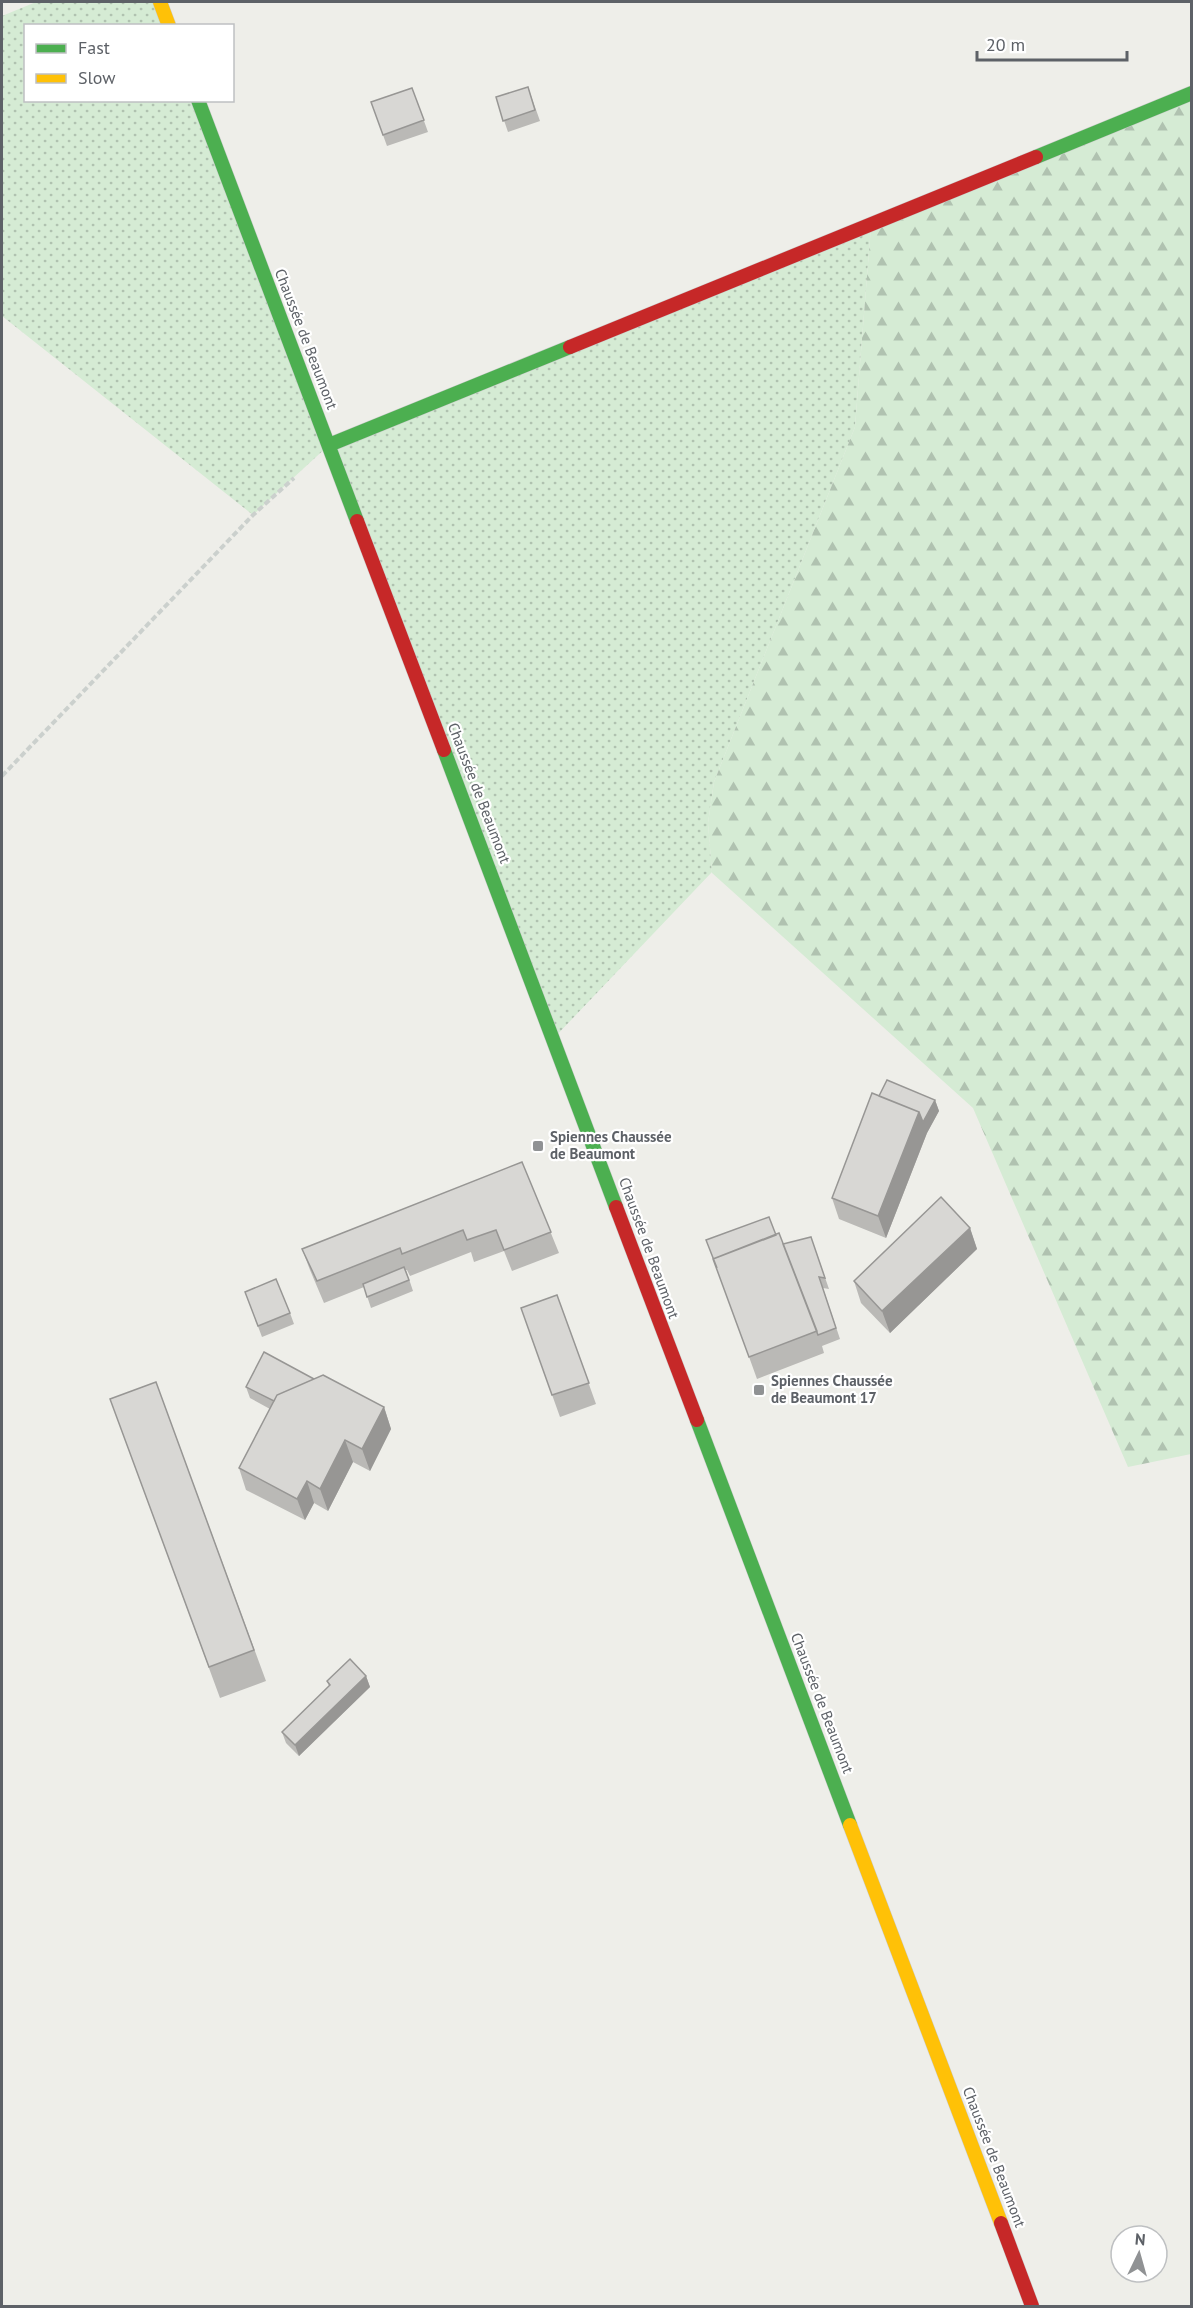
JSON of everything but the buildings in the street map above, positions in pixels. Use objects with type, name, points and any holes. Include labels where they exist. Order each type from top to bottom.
[{"type":"main road","points":[[160,2],[168,24]]},
{"type":"main road","points":[[329,445],[1191,93]]},
{"type":"main road","name":"Chaussée de Beaumont","points":[[199,102],[1032,2307]]},
{"type":"path","points":[[2,776],[253,515],[329,445]]},
{"type":"green space","points":[[36,2],[160,2],[169,24],[24,24],[24,102],[198,102],[330,444],[871,226],[855,427],[714,782],[708,823],[712,872],[553,1039],[329,445],[253,515],[2,316],[2,16]]},
{"type":"green space","points":[[1191,93],[1191,1454],[1128,1467],[973,1108],[712,873],[708,823],[714,782],[855,427],[871,226]]},
{"type":"traffic: fast","points":[[1036,157],[1192,93]]},
{"type":"traffic: fast","points":[[199,102],[357,521]]},
{"type":"traffic: fast","points":[[329,445],[570,347]]},
{"type":"traffic: fast","points":[[444,750],[616,1207]]},
{"type":"traffic: fast","points":[[697,1420],[850,1825]]},
{"type":"traffic: slow","points":[[160,2],[168,24]]},
{"type":"traffic: slow","points":[[850,1825],[1001,2223]]},
{"type":"traffic: jam","points":[[570,347],[1036,157]]},
{"type":"traffic: jam","points":[[357,521],[444,750]]},
{"type":"traffic: jam","points":[[616,1207],[697,1420]]},
{"type":"traffic: jam","points":[[1001,2223],[1032,2306]]},
{"type":"place","name":"Spiennes Chaussée de Beaumont","points":[[538,1146]]},
{"type":"place","name":"Spiennes Chaussée de Beaumont 17","points":[[759,1390]]}]
